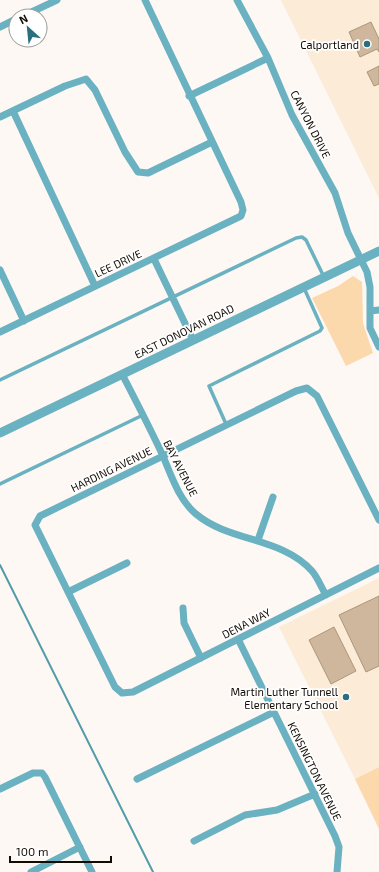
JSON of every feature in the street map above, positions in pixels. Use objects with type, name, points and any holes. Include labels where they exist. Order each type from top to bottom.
[{"type":"street","points":[[40,8],[57,0]]},
{"type":"street","points":[[0,117],[65,86],[86,79],[95,90],[125,152],[138,172],[148,173],[212,142],[144,0]]},
{"type":"street","name":"CANYON DRIVE","points":[[237,0],[268,58],[292,116],[335,194],[348,233],[367,272],[370,287],[370,328],[379,347]]},
{"type":"street","points":[[190,96],[268,58]]},
{"type":"street","points":[[13,111],[95,286]]},
{"type":"street","name":"LEE DRIVE","points":[[0,332],[241,216],[243,212],[241,202],[212,142]]},
{"type":"street","name":"EAST DONOVAN ROAD","points":[[0,433],[379,251]]},
{"type":"street","points":[[154,259],[193,340]]},
{"type":"street","points":[[0,270],[24,321]]},
{"type":"street","points":[[370,311],[379,310]]},
{"type":"street","name":"BAY AVENUE","points":[[122,374],[175,484],[194,513],[218,529],[258,540],[288,554],[301,562],[312,571],[326,595]]},
{"type":"street","name":"HARDING AVENUE","points":[[68,592],[36,528],[36,522],[40,516],[226,424],[296,391],[308,388],[317,396],[379,520]]},
{"type":"street","points":[[258,540],[272,497]]},
{"type":"street","points":[[68,592],[127,563]]},
{"type":"street","name":"DENA WAY","points":[[68,592],[116,687],[122,693],[133,692],[379,568]]},
{"type":"street","points":[[183,608],[184,623],[201,658]]},
{"type":"street","name":"KENSINGTON AVENUE","points":[[238,639],[335,836],[338,847],[337,872]]},
{"type":"street","points":[[137,779],[274,712]]},
{"type":"street","points":[[0,789],[33,773],[42,773],[92,872]]},
{"type":"street","points":[[194,841],[244,816],[277,810],[315,794]]},
{"type":"street","points":[[31,872],[80,847]]},
{"type":"lane","points":[[0,380],[296,238],[302,237],[306,240],[324,277]]},
{"type":"lane","points":[[226,424],[209,386],[320,331],[322,328],[304,287]]},
{"type":"lane","points":[[0,484],[143,415]]},
{"type":"shaded area","points":[[281,0],[379,0],[379,198]]},
{"type":"shaded area","points":[[353,276],[362,282],[363,323],[373,353],[346,366],[312,298],[338,286]]},
{"type":"shaded area","name":"Martin Luther Tunnell Elementary School","points":[[379,578],[379,767],[355,779],[279,627]]},
{"type":"shaded area","points":[[379,767],[379,829],[355,779]]},
{"type":"building","name":"Calportland","points":[[371,22],[379,39],[379,52],[377,49],[360,57],[349,32]]},
{"type":"building","name":"Calportland","points":[[379,66],[379,84],[374,86],[367,72]]},
{"type":"building","points":[[379,596],[379,666],[366,672],[339,615]]},
{"type":"building","points":[[334,627],[356,671],[331,684],[309,640]]},
{"type":"waterway","points":[[0,565],[153,872]]},
{"type":"place","name":"Calportland","points":[[367,44]]},
{"type":"place","name":"Martin Luther Tunnell Elementary School","points":[[346,697]]}]
